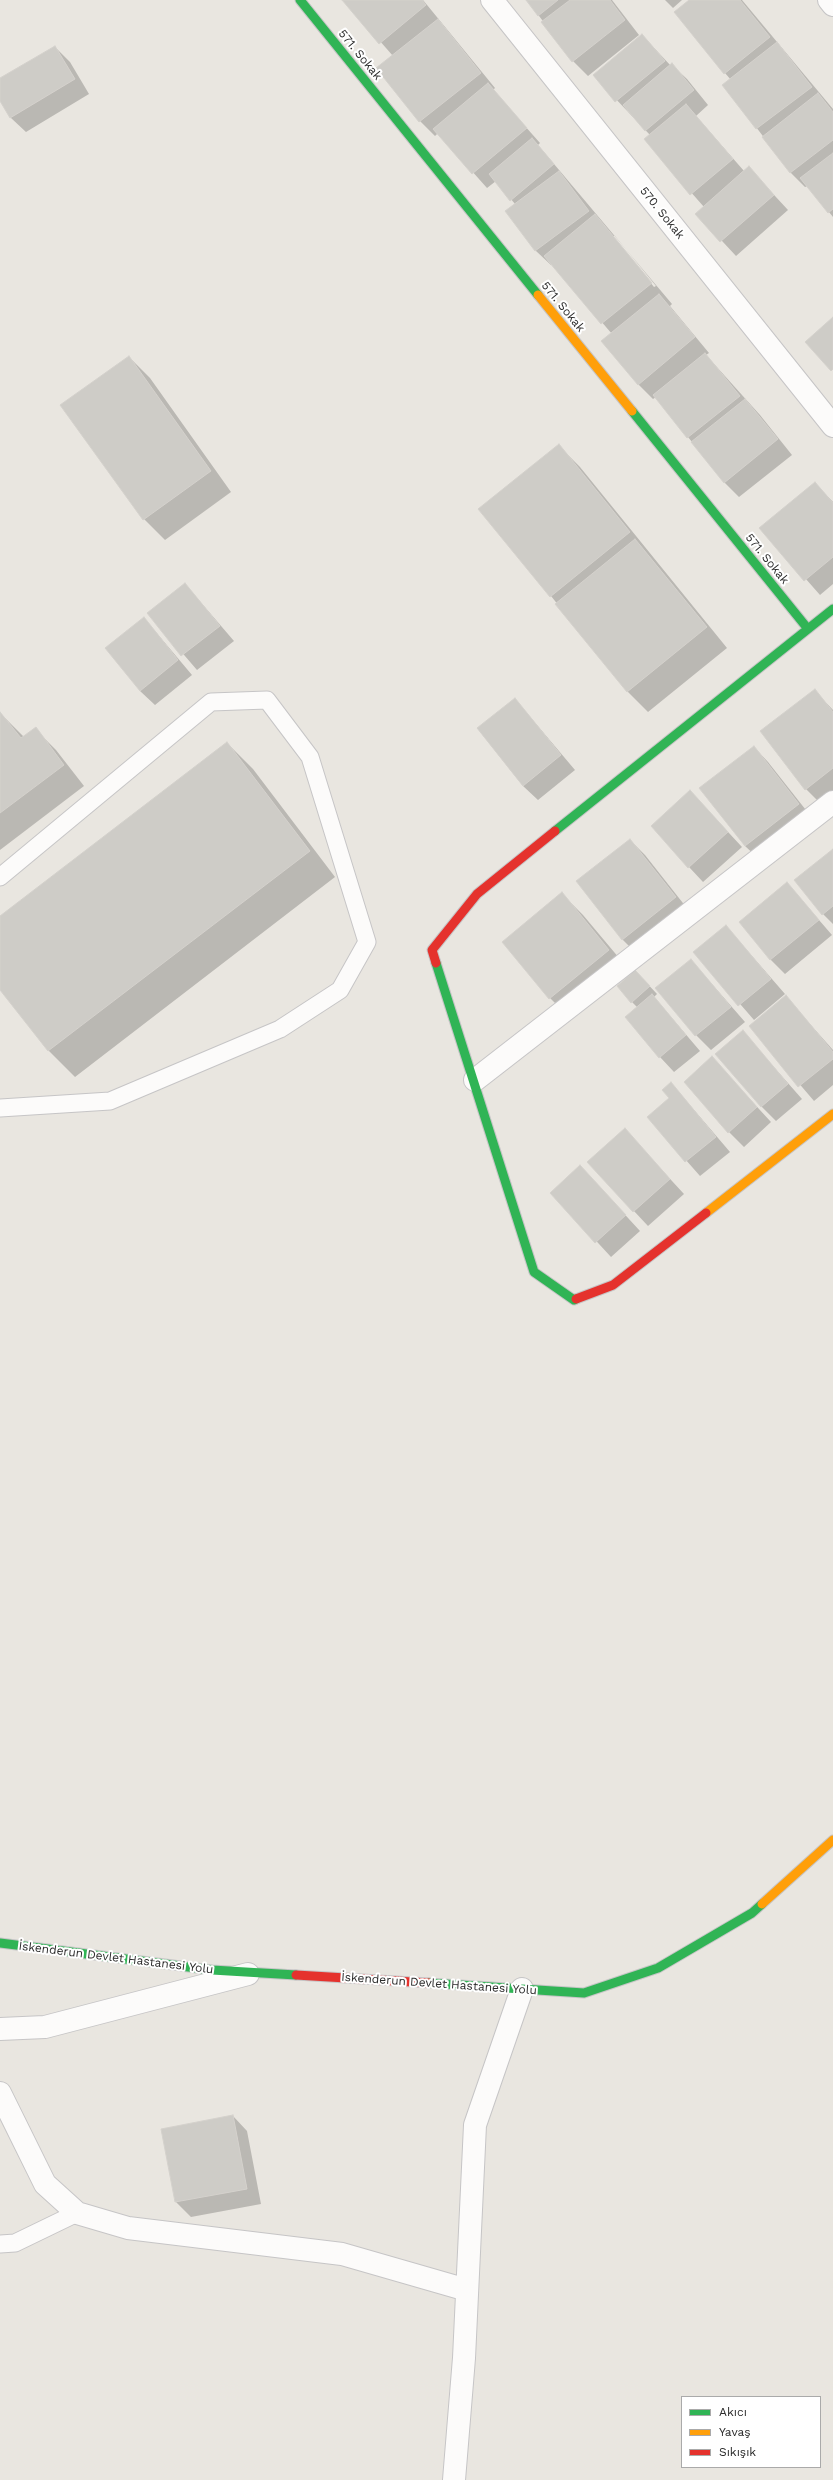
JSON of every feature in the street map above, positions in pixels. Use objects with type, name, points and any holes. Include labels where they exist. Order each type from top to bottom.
[{"type":"street","name":"571. Sokak","points":[[300,0],[808,629]]},
{"type":"street","name":"570. Sokak","points":[[492,0],[833,426]]},
{"type":"street","points":[[829,0],[833,5]]},
{"type":"street","points":[[833,609],[477,894],[432,950],[475,1080],[534,1272],[574,1300],[613,1285],[833,1114]]},
{"type":"street","points":[[475,1080],[833,802]]},
{"type":"street","name":"İskenderun Devlet Hastanesi Yolu","points":[[0,1943],[212,1970],[584,1993],[658,1968],[752,1913],[833,1840]]},
{"type":"street","points":[[0,2029],[45,2027],[253,1972]]},
{"type":"street","points":[[454,2480],[467,2290],[475,2125],[522,1990]]},
{"type":"street","points":[[0,2093],[45,2184],[77,2214],[128,2228],[342,2254],[467,2290]]},
{"type":"lane","points":[[0,877],[211,702],[267,700],[310,757],[367,942],[340,990],[280,1029],[110,1101],[0,1108]]},
{"type":"lane","points":[[0,2244],[15,2243],[77,2214]]},
{"type":"building","points":[[342,0],[422,0],[426,5],[379,44]]},
{"type":"building","points":[[526,0],[558,0],[538,16]]},
{"type":"building","points":[[570,0],[610,0],[625,20],[572,62],[541,22]]},
{"type":"building","points":[[689,0],[740,0],[770,37],[724,74],[674,12]]},
{"type":"building","points":[[438,19],[481,73],[419,122],[376,68]]},
{"type":"building","points":[[642,34],[665,61],[615,102],[593,75]]},
{"type":"building","points":[[777,42],[812,87],[756,129],[722,85]]},
{"type":"building","points":[[55,46],[75,79],[10,118],[0,101],[0,78]]},
{"type":"building","points":[[672,63],[694,90],[645,131],[623,105]]},
{"type":"building","points":[[488,83],[527,128],[472,174],[433,129]]},
{"type":"building","points":[[818,93],[833,112],[833,140],[790,173],[762,137]]},
{"type":"building","points":[[686,104],[733,159],[690,195],[644,139]]},
{"type":"building","points":[[532,138],[554,164],[510,201],[489,174]]},
{"type":"building","points":[[833,153],[833,209],[828,213],[800,178]]},
{"type":"building","points":[[749,166],[774,195],[720,242],[695,214]]},
{"type":"building","points":[[559,171],[589,211],[535,251],[505,211]]},
{"type":"building","points":[[595,214],[652,283],[601,324],[544,256]]},
{"type":"building","points":[[659,294],[695,337],[638,385],[601,341]]},
{"type":"building","points":[[833,317],[833,369],[831,371],[805,342]]},
{"type":"building","points":[[705,353],[740,396],[687,438],[653,395]]},
{"type":"building","points":[[129,356],[211,471],[143,520],[60,405]]},
{"type":"building","points":[[745,399],[778,439],[724,483],[691,442]]},
{"type":"building","points":[[559,444],[630,532],[550,597],[478,509]]},
{"type":"building","points":[[815,482],[833,503],[833,557],[804,581],[759,528]]},
{"type":"building","points":[[635,539],[707,627],[627,692],[555,604]]},
{"type":"building","points":[[185,583],[220,626],[181,656],[147,613]]},
{"type":"building","points":[[144,617],[178,660],[140,691],[105,648]]},
{"type":"building","points":[[815,689],[833,712],[833,768],[805,790],[760,731]]},
{"type":"building","points":[[515,698],[561,755],[523,786],[477,728]]},
{"type":"building","points":[[0,712],[21,738],[36,727],[64,765],[0,813]]},
{"type":"building","points":[[227,742],[310,851],[48,1051],[0,990],[0,916]]},
{"type":"building","points":[[754,746],[799,804],[745,846],[699,788]]},
{"type":"building","points":[[690,790],[728,832],[688,868],[651,826]]},
{"type":"building","points":[[630,839],[676,897],[622,940],[576,881]]},
{"type":"building","points":[[833,849],[833,906],[822,915],[794,880]]},
{"type":"building","points":[[787,882],[819,920],[770,960],[739,922]]},
{"type":"building","points":[[562,892],[609,950],[549,999],[502,942]]},
{"type":"building","points":[[726,925],[771,979],[738,1006],[693,952]]},
{"type":"building","points":[[691,959],[731,1007],[695,1036],[655,988]]},
{"type":"building","points":[[635,970],[650,986],[631,1003],[617,986]]},
{"type":"building","points":[[652,994],[686,1035],[659,1058],[625,1017]]},
{"type":"building","points":[[786,995],[833,1052],[833,1059],[798,1087],[749,1026]]},
{"type":"building","points":[[743,1030],[788,1084],[761,1107],[715,1054]]},
{"type":"building","points":[[712,1056],[757,1107],[728,1133],[684,1082]]},
{"type":"building","points":[[671,1082],[716,1137],[685,1162],[647,1117],[669,1098],[662,1090]]},
{"type":"building","points":[[625,1128],[670,1179],[633,1212],[587,1162]]},
{"type":"building","points":[[580,1165],[626,1215],[595,1243],[550,1193]]},
{"type":"building","points":[[233,2115],[247,2189],[175,2202],[161,2129]]},
{"type":"traffic: fast","points":[[300,0],[538,295]]},
{"type":"traffic: fast","points":[[632,411],[808,629]]},
{"type":"traffic: fast","points":[[555,831],[833,609]]},
{"type":"traffic: fast","points":[[436,963],[534,1272],[574,1300],[576,1299]]},
{"type":"traffic: fast","points":[[429,1983],[584,1993],[658,1968],[752,1913],[762,1904]]},
{"type":"traffic: fast","points":[[0,1943],[212,1970],[296,1975]]},
{"type":"traffic: slow","points":[[538,295],[632,411]]},
{"type":"traffic: slow","points":[[706,1213],[833,1114]]},
{"type":"traffic: slow","points":[[762,1904],[833,1840]]},
{"type":"traffic: jam","points":[[436,963],[432,950],[477,894],[555,831]]},
{"type":"traffic: jam","points":[[576,1299],[613,1285],[706,1213]]},
{"type":"traffic: jam","points":[[296,1975],[429,1983]]}]
